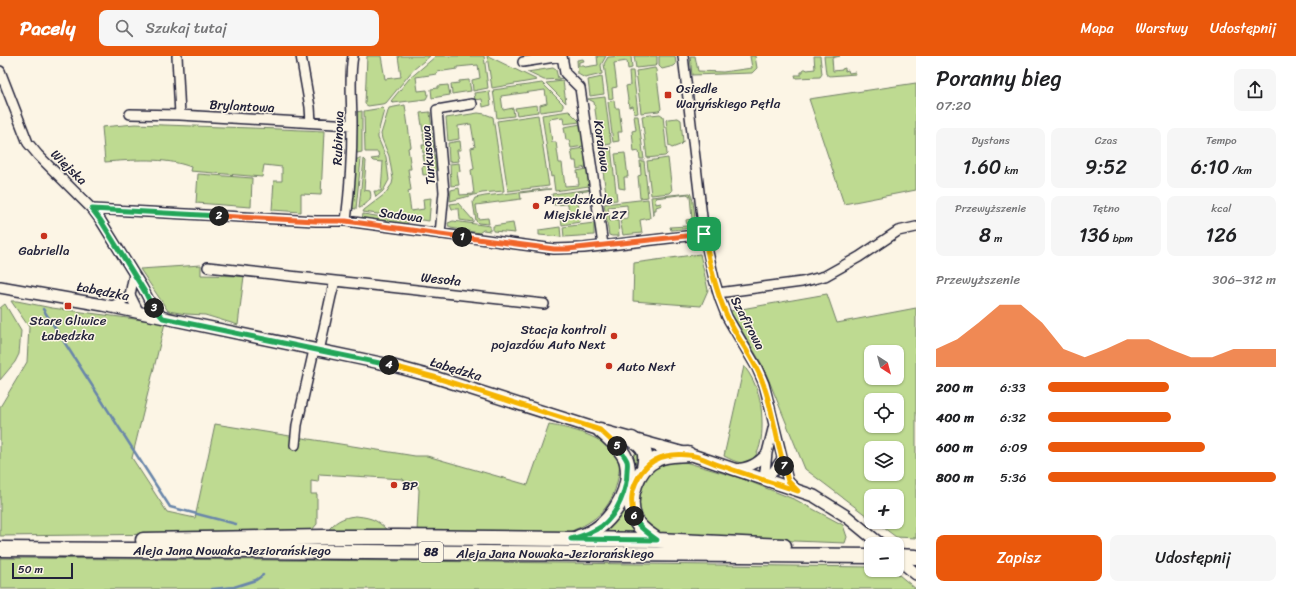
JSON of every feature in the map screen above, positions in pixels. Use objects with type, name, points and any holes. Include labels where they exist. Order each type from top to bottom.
[{"type":"main road","points":[[600,430],[620,449],[627,462]]},
{"type":"main road","points":[[571,539],[587,535],[602,526],[609,519],[624,492],[627,481],[627,462],[632,451],[641,443],[646,458],[644,468],[637,480],[631,505],[635,520],[642,530],[657,540]]},
{"type":"main road","points":[[644,468],[659,458],[688,454]]},
{"type":"main road","points":[[7,549],[73,542],[294,538],[571,539],[657,540],[837,547],[850,556]]},
{"type":"main road","name":"Aleja Jana Nowaka-Jeziorańskiego","points":[[7,549],[864,556]]},
{"type":"main road","points":[[904,557],[916,556]]},
{"type":"street","points":[[177,56],[180,115]]},
{"type":"street","points":[[302,56],[311,122]]},
{"type":"street","name":"Rubinowa","points":[[346,221],[352,124],[351,67],[353,56]]},
{"type":"street","name":"Koralowa","points":[[523,62],[561,56],[565,73],[580,88],[604,245]]},
{"type":"street","name":"Szafirowa","points":[[683,56],[704,234],[718,293],[727,317],[757,368],[764,384],[788,481],[798,491]]},
{"type":"street","name":"Wiejska","points":[[0,71],[4,96],[32,149],[92,209],[101,221],[150,302],[163,318]]},
{"type":"street","name":"Turkusowa","points":[[440,234],[444,192],[437,110],[472,104]]},
{"type":"street","name":"Brylantowa","points":[[130,114],[180,115],[352,124]]},
{"type":"street","name":"Sadowa","points":[[92,209],[316,221],[346,221],[554,249],[568,249],[704,234]]},
{"type":"street","points":[[718,293],[802,282],[825,276],[859,257],[898,231],[916,227]]},
{"type":"street","name":"Wesoła","points":[[208,268],[544,304]]},
{"type":"street","points":[[134,274],[130,295],[141,313],[147,310],[150,302]]},
{"type":"street","points":[[295,445],[297,425],[335,281]]},
{"type":"street","name":"Łabędzka","points":[[0,286],[141,313],[410,370],[641,443],[688,454],[814,496],[846,516],[872,537]]},
{"type":"street","points":[[110,307],[118,304],[130,295]]},
{"type":"street","points":[[764,480],[767,453],[775,424]]},
{"type":"street","points":[[731,469],[744,469],[760,462],[767,453]]},
{"type":"street","points":[[764,480],[773,472],[782,458]]},
{"type":"street","points":[[904,563],[916,574]]},
{"type":"green space","points":[[367,56],[381,56],[385,79],[401,77],[398,56],[430,56],[413,70],[386,103],[368,106],[365,104]]},
{"type":"green space","points":[[436,56],[484,56],[488,88],[473,91],[472,80],[480,78],[478,65],[457,67],[457,69],[437,72],[437,74],[416,77],[418,91],[427,90],[428,95],[426,99],[393,103],[391,101],[409,79]]},
{"type":"green space","points":[[488,56],[537,80],[492,88]]},
{"type":"green space","points":[[597,56],[606,56],[601,65],[602,74],[585,78],[578,74],[577,60],[583,59],[584,61],[579,62],[579,66],[585,67],[598,65]]},
{"type":"green space","points":[[631,56],[632,68],[628,69],[627,61],[614,63],[617,87],[612,88],[613,98],[609,99],[604,64],[608,57]]},
{"type":"green space","points":[[634,56],[657,56],[657,64],[655,66],[636,68]]},
{"type":"green space","points":[[659,56],[675,56],[676,64],[674,66],[662,69],[659,66]]},
{"type":"green space","points":[[690,56],[695,56],[698,71],[723,72],[752,68],[750,56],[755,56],[757,68],[752,73],[692,75]]},
{"type":"green space","points":[[814,56],[820,56],[822,74],[820,77],[796,78],[795,75],[801,75],[803,69],[815,69]]},
{"type":"green space","points":[[824,56],[840,56],[832,58],[833,71],[842,70],[845,68],[845,71],[848,70],[849,73],[855,72],[856,74],[829,76],[826,74]]},
{"type":"green space","points":[[553,68],[556,70],[558,78],[562,79],[544,80],[527,72]]},
{"type":"green space","points":[[655,68],[661,109],[659,111],[641,113],[636,71]]},
{"type":"green space","points":[[629,71],[633,71],[638,113],[634,114],[633,106],[629,107],[626,86],[630,85]]},
{"type":"green space","points":[[602,77],[604,94],[590,96],[588,80]]},
{"type":"green space","points":[[469,80],[471,91],[452,94],[451,84]]},
{"type":"green space","points":[[563,81],[566,103],[546,83]]},
{"type":"green space","points":[[542,83],[563,104],[563,109],[540,112],[540,105],[547,103],[545,90],[501,96],[503,110],[513,108],[514,116],[497,118],[493,90]]},
{"type":"green space","points":[[916,83],[916,190],[844,204],[809,99]]},
{"type":"green space","points":[[448,85],[450,95],[432,98],[431,89],[438,88],[438,86]]},
{"type":"green space","points":[[489,91],[491,105],[483,107],[482,99],[475,100],[474,93]]},
{"type":"green space","points":[[605,97],[611,144],[600,146],[594,102],[588,99]]},
{"type":"green space","points":[[614,100],[615,108],[619,108],[622,132],[618,132],[619,141],[613,142],[608,102]]},
{"type":"green space","points":[[405,105],[411,147],[408,148],[411,169],[408,169],[411,190],[408,191],[411,211],[424,209],[423,199],[431,198],[429,221],[363,212],[385,194],[392,184],[393,179],[389,156],[381,134],[389,108]]},
{"type":"green space","points":[[537,105],[538,112],[517,115],[515,108]]},
{"type":"green space","points":[[382,108],[384,110],[378,138],[386,157],[389,180],[383,191],[376,197],[374,191],[381,191],[383,162],[373,161],[371,159],[379,158],[378,152],[365,152],[364,111]]},
{"type":"green space","points":[[362,111],[362,152],[357,153],[356,112]]},
{"type":"green space","points":[[569,111],[580,122],[564,124],[563,117],[549,119],[552,142],[556,142],[559,163],[562,163],[565,186],[579,185],[577,171],[587,169],[589,186],[555,191],[553,176],[551,177],[542,115]]},
{"type":"green space","points":[[430,112],[432,130],[423,132],[420,113]]},
{"type":"green space","points":[[478,113],[493,117],[504,191],[482,193],[450,201],[451,190],[459,188],[460,195],[474,194],[471,170],[474,169],[471,148],[475,147],[471,124],[458,126],[459,139],[448,141],[446,118]]},
{"type":"green space","points":[[660,114],[663,116],[667,154],[665,156],[647,158],[642,116]]},
{"type":"green space","points":[[538,115],[549,186],[508,191],[497,121]]},
{"type":"green space","points":[[634,116],[638,116],[644,159],[640,159],[639,151],[634,152],[632,131],[636,130]]},
{"type":"green space","points":[[678,118],[681,120],[683,142],[672,148],[669,146],[666,120]]},
{"type":"green space","points":[[135,124],[324,131],[321,195],[301,194],[301,212],[272,210],[274,181],[282,181],[282,167],[264,165],[262,177],[190,171],[191,167],[159,160],[105,162],[102,127]]},
{"type":"green space","points":[[581,124],[584,146],[571,148],[569,140],[566,140],[564,127]]},
{"type":"green space","points":[[432,133],[434,152],[423,153],[422,145],[425,145],[423,134]]},
{"type":"green space","points":[[460,141],[461,150],[457,150],[459,161],[449,162],[448,143]]},
{"type":"green space","points":[[611,147],[617,200],[607,201],[600,149]]},
{"type":"green space","points":[[584,148],[586,167],[577,169],[576,161],[573,161],[571,150]]},
{"type":"green space","points":[[625,153],[628,177],[624,177],[625,189],[619,188],[615,154]]},
{"type":"green space","points":[[434,154],[436,170],[432,174],[423,175],[422,167],[425,166],[423,155]]},
{"type":"green space","points":[[668,158],[672,191],[670,193],[651,195],[647,161]]},
{"type":"green space","points":[[356,159],[361,159],[356,209],[351,208]]},
{"type":"green space","points":[[364,159],[366,161],[364,190],[370,191],[371,197],[367,203],[359,208]]},
{"type":"green space","points":[[640,161],[644,161],[648,197],[640,198],[638,176],[641,175]]},
{"type":"green space","points":[[459,163],[460,171],[457,172],[459,185],[451,186],[450,164]]},
{"type":"green space","points":[[198,174],[252,178],[251,207],[196,203]]},
{"type":"green space","points":[[551,189],[520,193],[521,199],[476,205],[478,219],[488,218],[489,224],[478,223],[476,221],[473,202],[475,198]]},
{"type":"green space","points":[[592,189],[577,192],[580,222],[562,225],[561,219],[569,217],[568,204],[554,205],[552,194]]},
{"type":"green space","points":[[690,193],[693,201],[695,216],[693,225],[690,227],[671,230],[670,227],[687,226],[686,220],[692,219],[690,196],[687,194],[655,198],[656,204],[661,203],[662,205],[656,207],[656,210],[653,210],[653,216],[651,197]]},
{"type":"green space","points":[[648,199],[650,218],[640,220],[642,233],[623,235],[620,220],[628,219],[627,205],[608,207],[610,221],[618,220],[619,236],[609,235],[604,204]]},
{"type":"green space","points":[[458,203],[473,220],[473,222],[460,220],[459,209],[452,209],[450,204]]},
{"type":"green space","points":[[363,214],[408,221],[407,226],[362,219]]},
{"type":"green space","points":[[453,221],[490,226],[490,231],[483,230],[479,233],[451,228],[449,227],[448,223]]},
{"type":"green space","points":[[513,223],[515,233],[493,231],[493,226]]},
{"type":"green space","points":[[594,223],[594,235],[564,237],[563,227]]},
{"type":"green space","points":[[560,227],[561,237],[539,235],[539,230]]},
{"type":"green space","points":[[700,254],[708,290],[701,306],[633,301],[634,263]]},
{"type":"green space","points":[[201,265],[201,275],[244,276],[238,325],[205,315],[168,311],[140,269]]},
{"type":"green space","points":[[827,294],[837,323],[916,308],[916,538],[896,537],[885,529],[904,529],[904,489],[864,489],[864,514],[805,469],[763,366],[730,311]]},
{"type":"green space","points":[[11,301],[165,323],[132,458],[167,512],[195,518],[215,424],[415,456],[427,456],[528,485],[549,425],[577,431],[597,439],[612,450],[618,459],[619,464],[618,478],[615,489],[611,499],[600,514],[583,526],[563,534],[417,532],[419,490],[417,485],[413,482],[404,481],[403,479],[319,474],[318,482],[311,481],[311,494],[317,494],[317,524],[311,531],[269,533],[264,530],[259,533],[0,536],[0,407],[27,362],[29,327]]},
{"type":"green space","points":[[5,304],[21,331],[19,354],[15,362],[0,380],[0,308]]},
{"type":"green space","points":[[744,366],[753,380],[758,392],[762,413],[762,435],[757,454],[751,460],[744,463],[736,462],[724,456]]},
{"type":"green space","points":[[639,451],[641,454],[634,477],[643,536],[594,536],[612,520],[633,457],[636,452]]},
{"type":"green space","points":[[667,460],[685,462],[743,479],[796,500],[843,525],[847,537],[845,543],[667,536],[656,533],[646,525],[638,508],[638,492],[644,479],[654,468]]},
{"type":"green space","points":[[356,516],[376,521],[391,534],[326,533],[339,521]]},
{"type":"green space","points":[[0,558],[864,567],[864,577],[901,577],[916,589],[0,589]]},
{"type":"waterway","points":[[43,309],[170,507],[236,524]]},
{"type":"waterway","points":[[212,589],[234,587],[256,580],[263,575]]},
{"type":"place","name":"Osiedle Waryńskiego Pętla","points":[[668,95]]},
{"type":"place","name":"Przedszkole Miejskie nr 27","points":[[536,206]]},
{"type":"place","name":"Gabriella","points":[[44,236]]},
{"type":"place","name":"Stare Gliwice Łabędzka","points":[[68,306]]},
{"type":"place","name":"Stacja kontroli pojazdów Auto Next","points":[[614,336]]},
{"type":"place","name":"Auto Next","points":[[609,366]]},
{"type":"place","name":"BP","points":[[394,485]]},
{"type":"route","points":[[92,209],[316,221],[346,221],[554,249],[584,248],[704,234],[720,299],[732,327],[757,368],[764,384],[788,481],[798,491],[688,454],[659,458],[651,462],[641,473],[637,480],[631,505],[635,520],[642,530],[657,540],[571,539],[587,535],[602,526],[609,519],[624,492],[627,481],[627,462],[620,449],[600,430],[410,370],[163,318],[150,302],[101,221],[92,209]]}]
